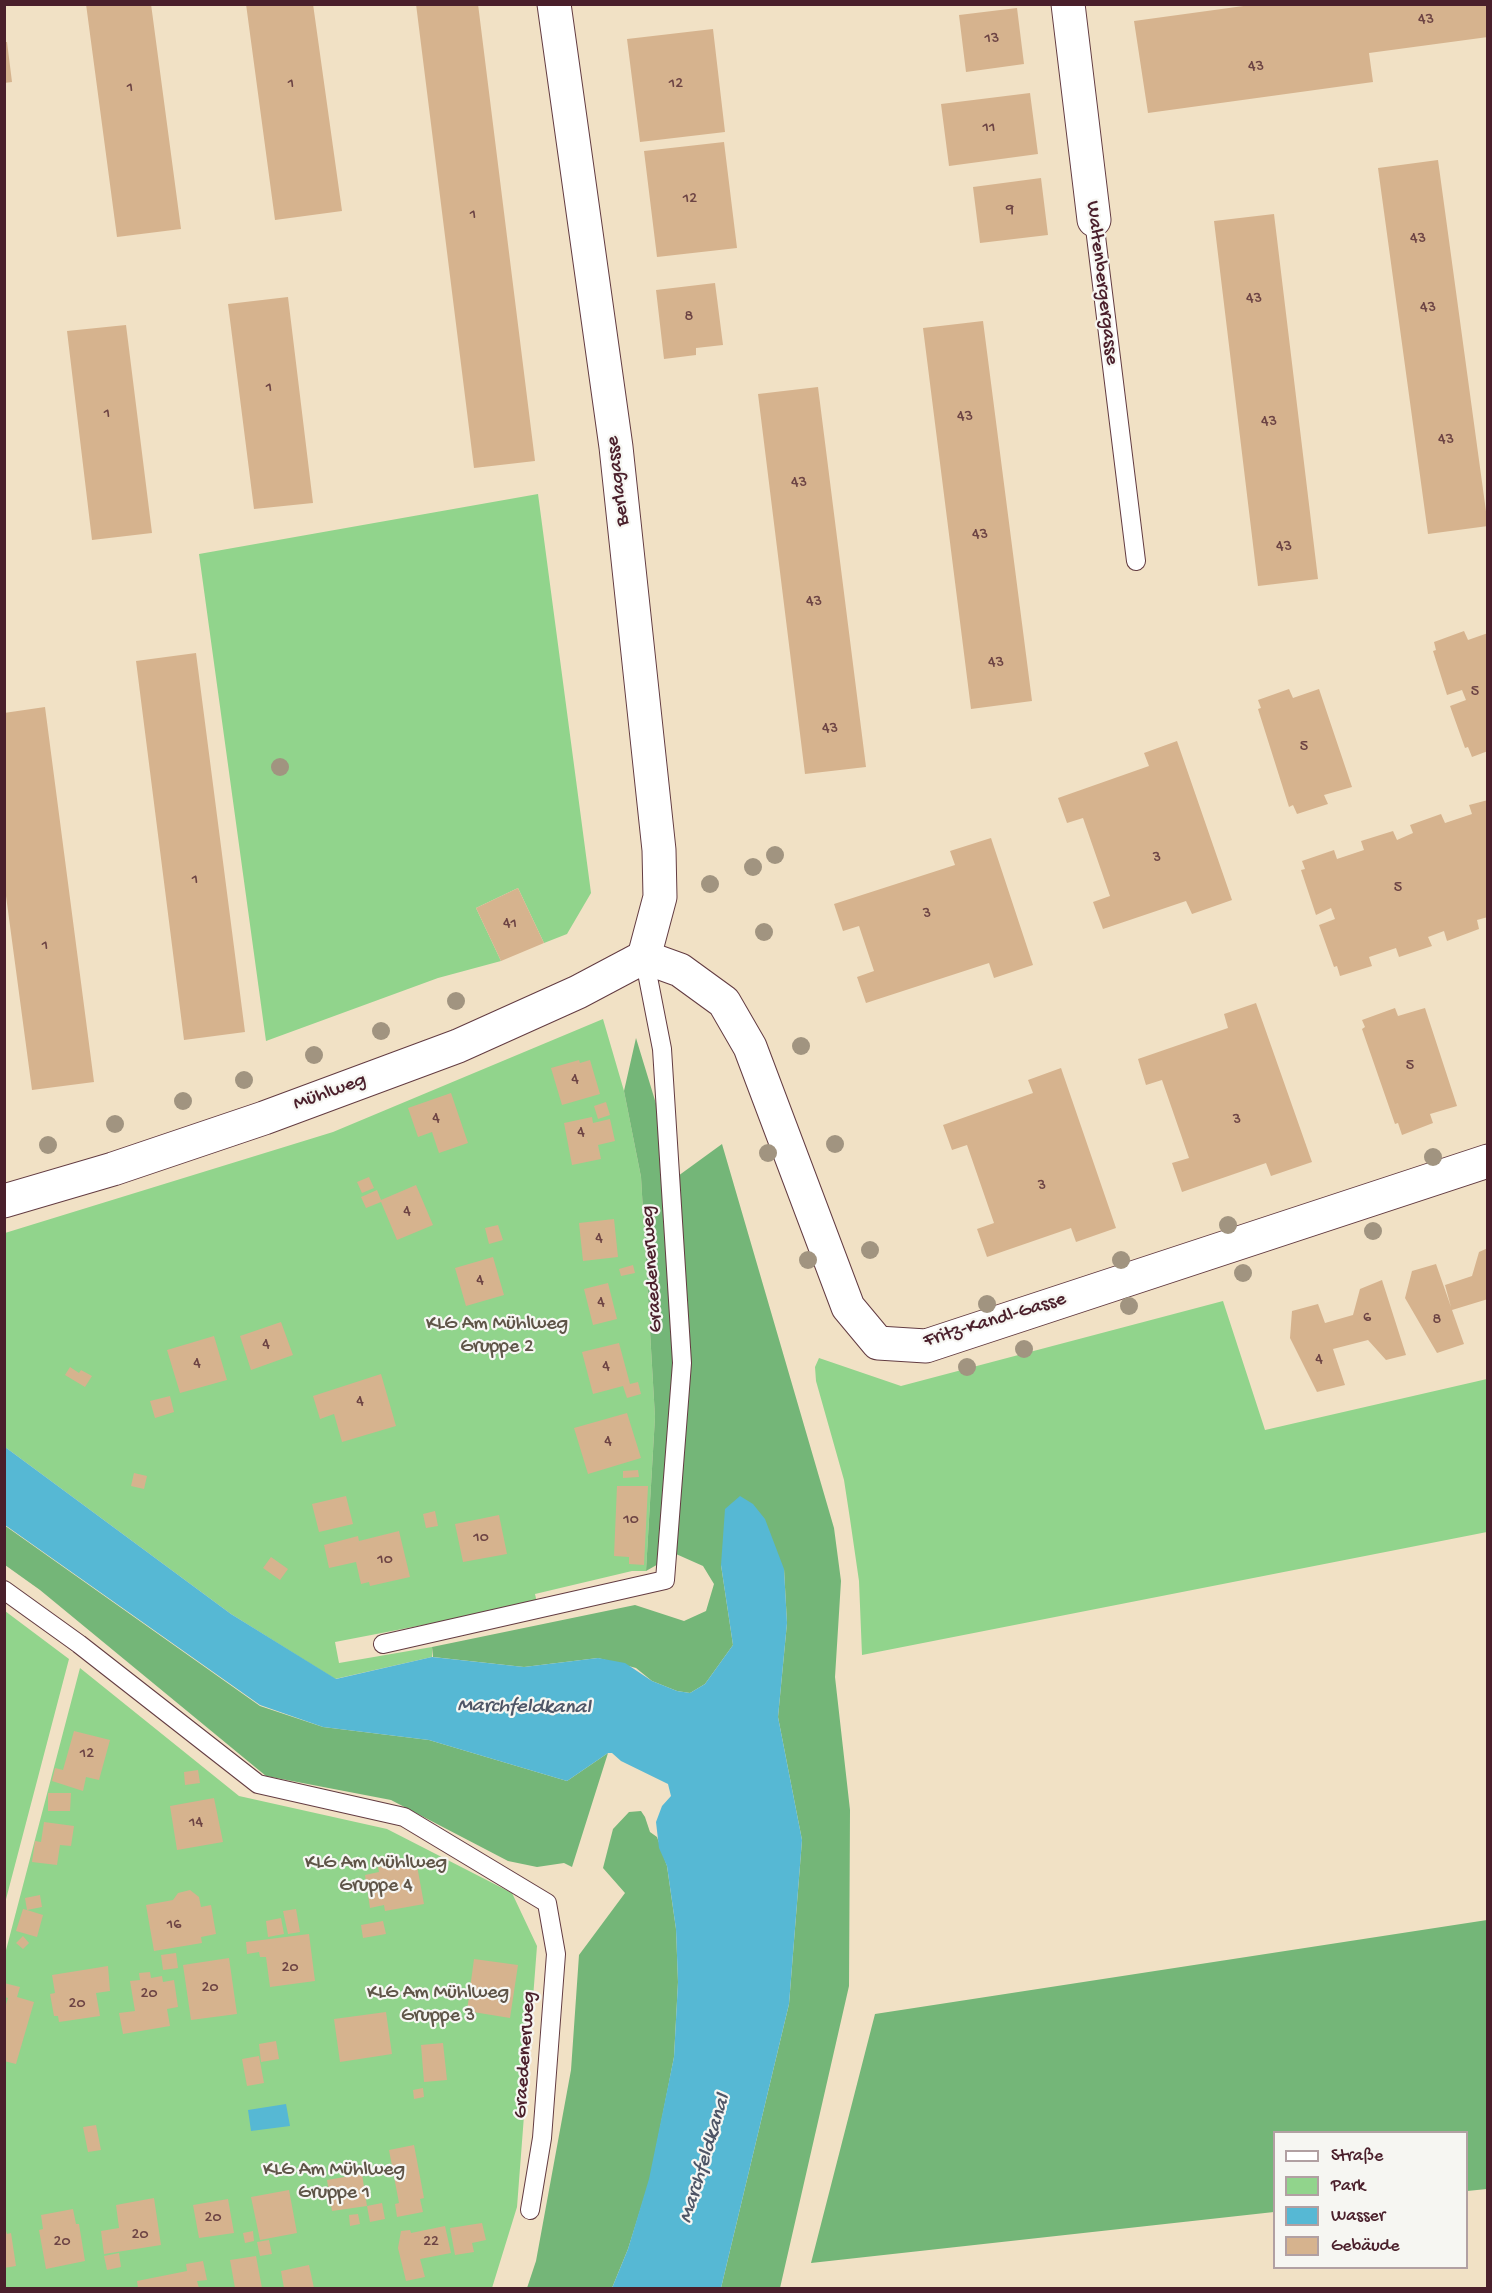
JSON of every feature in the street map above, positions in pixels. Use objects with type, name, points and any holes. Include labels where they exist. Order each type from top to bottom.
[{"type":"street","name":"Berlagasse","points":[[554,4],[618,464],[659,850],[660,897],[644,957]]},
{"type":"street","name":"Waltenbergergasse","points":[[1068,4],[1094,220]]},
{"type":"street","name":"Fritz-Kandl-Gasse","points":[[644,957],[680,970],[724,1002],[750,1047],[848,1307],[878,1343],[926,1346],[1488,1161]]},
{"type":"street","name":"Mühlweg","points":[[4,1202],[254,1122],[458,1046],[578,992],[644,957]]},
{"type":"lane","name":"Waltenbergergasse","points":[[1094,220],[1136,561]]},
{"type":"lane","name":"Graedenerweg","points":[[383,1644],[665,1580],[682,1363],[662,1049],[644,957]]},
{"type":"lane","name":"Graedenerweg","points":[[4,1590],[79,1644],[258,1784],[404,1817],[547,1903],[556,1954],[543,2138],[530,2210]]},
{"type":"green space","points":[[538,494],[591,893],[567,934],[544,943],[518,888],[476,908],[501,961],[438,978],[266,1041],[199,554]]},
{"type":"green space","name":"KLG Am Mühlweg Gruppe 2","points":[[603,1019],[624,1091],[641,1177],[655,1417],[646,1571],[632,1571],[535,1594],[537,1603],[335,1642],[339,1663],[432,1647],[432,1657],[335,1679],[231,1614],[5,1447],[5,1233],[333,1132]]},
{"type":"green space","points":[[636,1038],[678,1176],[722,1144],[834,1528],[841,1581],[835,1677],[850,1810],[849,1986],[780,2288],[721,2288],[789,2004],[802,1840],[778,1717],[787,1623],[784,1569],[721,1565],[733,1645],[705,1684],[690,1693],[677,1691],[652,1681],[636,1668],[598,1658],[524,1667],[433,1657],[432,1647],[635,1605],[684,1621],[706,1611],[714,1584],[703,1566],[676,1554],[646,1571],[655,1417],[641,1177],[624,1091]]},
{"type":"green space","points":[[1223,1301],[1265,1430],[1487,1379],[1487,1532],[862,1655],[859,1581],[844,1480],[816,1381],[815,1367],[819,1358],[901,1386]]},
{"type":"green space","points":[[4,1525],[260,1706],[323,1727],[429,1740],[567,1781],[608,1753],[572,1867],[564,1863],[537,1867],[508,1861],[391,1800],[266,1776],[40,1590],[5,1565]]},
{"type":"green space","points":[[5,1611],[69,1659],[5,1903]]},
{"type":"green space","points":[[80,1668],[239,1796],[387,1829],[512,1893],[537,1946],[517,2207],[492,2288],[5,2288],[5,1954]]},
{"type":"green space","points":[[641,1811],[650,1832],[657,1837],[667,1866],[676,1929],[678,1982],[674,2057],[650,2179],[628,2249],[612,2288],[527,2288],[536,2261],[571,2070],[579,1955],[625,1893],[603,1868],[613,1829],[629,1812]]},
{"type":"green space","points":[[1487,1920],[1487,2189],[1468,2191],[1468,2131],[1273,2131],[1273,2212],[811,2263],[875,2014]]},
{"type":"water","name":"Marchfeldkanal","points":[[5,1447],[231,1614],[336,1679],[432,1657],[524,1667],[598,1658],[625,1663],[652,1681],[677,1691],[690,1693],[705,1684],[733,1645],[721,1565],[725,1509],[740,1496],[753,1504],[765,1519],[784,1569],[787,1623],[778,1717],[802,1840],[789,2004],[721,2288],[612,2288],[628,2249],[649,2179],[674,2057],[678,1982],[676,1929],[667,1866],[659,1848],[656,1822],[662,1806],[671,1796],[668,1784],[621,1761],[612,1753],[608,1753],[567,1781],[429,1740],[323,1727],[260,1705],[5,1525]]},
{"type":"water","points":[[286,2104],[290,2126],[251,2131],[248,2110]]},
{"type":"building","points":[[86,4],[151,4],[181,229],[117,237]]},
{"type":"building","points":[[246,4],[313,4],[342,211],[275,220]]},
{"type":"building","points":[[416,4],[478,4],[535,461],[474,468]]},
{"type":"building","points":[[1258,4],[1488,4],[1488,37],[1369,53],[1373,82],[1148,113],[1134,21]]},
{"type":"building","points":[[1017,8],[1024,64],[966,72],[959,15]]},
{"type":"building","points":[[713,29],[725,132],[640,142],[627,39]]},
{"type":"building","points":[[4,42],[7,42],[12,82],[4,83]]},
{"type":"building","points":[[1030,93],[1038,154],[949,166],[941,104]]},
{"type":"building","points":[[724,142],[737,248],[657,257],[644,151]]},
{"type":"building","points":[[1438,160],[1488,526],[1428,534],[1378,168]]},
{"type":"building","points":[[1041,178],[1048,235],[980,243],[973,187]]},
{"type":"building","points":[[1274,214],[1318,579],[1258,586],[1214,221]]},
{"type":"building","points":[[715,283],[723,345],[696,348],[696,355],[664,359],[656,290]]},
{"type":"building","points":[[288,297],[313,503],[254,509],[228,304]]},
{"type":"building","points":[[983,321],[1032,701],[971,709],[923,328]]},
{"type":"building","points":[[126,325],[152,533],[92,540],[67,331]]},
{"type":"building","points":[[818,387],[866,767],[805,774],[758,394]]},
{"type":"building","points":[[1464,631],[1468,640],[1488,633],[1488,751],[1472,757],[1468,747],[1465,748],[1450,706],[1466,700],[1462,690],[1447,695],[1433,651],[1436,650],[1434,642]]},
{"type":"building","points":[[196,653],[245,1032],[184,1040],[136,661]]},
{"type":"building","points":[[1289,689],[1293,698],[1319,689],[1352,787],[1324,795],[1328,804],[1297,814],[1293,805],[1289,807],[1258,709],[1261,708],[1258,700]]},
{"type":"building","points":[[45,707],[94,1082],[32,1090],[4,881],[4,713]]},
{"type":"building","points":[[1177,741],[1232,900],[1192,914],[1186,901],[1103,929],[1093,902],[1110,896],[1083,818],[1067,823],[1058,798],[1149,766],[1144,753]]},
{"type":"building","points":[[1488,800],[1488,917],[1477,920],[1479,929],[1447,941],[1444,931],[1428,937],[1432,946],[1399,957],[1396,948],[1369,957],[1372,966],[1340,976],[1337,966],[1334,967],[1319,925],[1335,919],[1331,908],[1316,915],[1301,870],[1305,869],[1302,861],[1334,850],[1337,859],[1364,850],[1361,841],[1393,831],[1397,840],[1413,833],[1410,825],[1441,814],[1445,823],[1472,814],[1469,805]]},
{"type":"building","points":[[991,838],[1033,965],[994,978],[989,963],[866,1003],[857,977],[874,971],[859,926],[843,931],[834,904],[955,865],[950,851]]},
{"type":"building","points":[[518,888],[544,943],[501,961],[476,908]]},
{"type":"building","points":[[1256,1003],[1312,1162],[1271,1176],[1266,1163],[1182,1192],[1172,1163],[1189,1158],[1162,1080],[1146,1085],[1138,1059],[1228,1028],[1224,1014]]},
{"type":"building","points":[[1395,1008],[1398,1016],[1425,1008],[1457,1106],[1430,1114],[1433,1123],[1402,1135],[1398,1123],[1395,1124],[1362,1029],[1365,1027],[1362,1020]]},
{"type":"building","points":[[579,1060],[580,1063],[590,1060],[600,1094],[562,1105],[551,1068]]},
{"type":"building","points":[[1061,1068],[1116,1228],[1076,1242],[1071,1228],[987,1257],[977,1229],[994,1223],[967,1145],[952,1150],[943,1125],[1033,1093],[1028,1080]]},
{"type":"building","points":[[451,1093],[468,1143],[439,1153],[432,1132],[418,1137],[408,1108]]},
{"type":"building","points":[[606,1102],[610,1115],[598,1119],[594,1106]]},
{"type":"building","points":[[592,1117],[593,1123],[610,1119],[615,1141],[598,1145],[601,1159],[572,1165],[564,1123]]},
{"type":"building","points":[[369,1177],[374,1188],[362,1193],[357,1182]]},
{"type":"building","points":[[416,1185],[433,1225],[397,1240],[381,1202],[366,1208],[361,1197],[377,1190],[381,1200]]},
{"type":"building","points":[[614,1219],[618,1257],[583,1261],[579,1223]]},
{"type":"building","points":[[498,1225],[503,1240],[489,1244],[485,1228]]},
{"type":"building","points":[[1488,1248],[1488,1299],[1452,1310],[1464,1344],[1437,1353],[1405,1298],[1412,1271],[1436,1264],[1451,1307],[1445,1285],[1472,1276],[1479,1252]]},
{"type":"building","points":[[493,1257],[504,1295],[466,1306],[455,1268]]},
{"type":"building","points":[[633,1265],[635,1273],[621,1276],[619,1269]]},
{"type":"building","points":[[1382,1280],[1406,1355],[1386,1360],[1368,1340],[1333,1349],[1345,1385],[1317,1392],[1290,1338],[1292,1311],[1318,1304],[1325,1323],[1353,1315],[1360,1289]]},
{"type":"building","points":[[608,1283],[617,1319],[593,1325],[584,1289]]},
{"type":"building","points":[[281,1322],[293,1355],[251,1370],[240,1336]]},
{"type":"building","points":[[214,1336],[227,1380],[180,1393],[167,1350]]},
{"type":"building","points":[[619,1343],[630,1384],[638,1382],[641,1394],[627,1398],[623,1386],[593,1394],[582,1352]]},
{"type":"building","points":[[70,1367],[79,1373],[81,1370],[92,1376],[85,1387],[65,1375]]},
{"type":"building","points":[[381,1374],[396,1426],[342,1442],[334,1414],[320,1419],[313,1396]]},
{"type":"building","points":[[170,1396],[174,1412],[155,1418],[150,1401]]},
{"type":"building","points":[[627,1413],[641,1458],[588,1474],[574,1428]]},
{"type":"building","points":[[638,1470],[639,1477],[623,1478],[623,1471]]},
{"type":"building","points":[[134,1473],[147,1476],[144,1489],[131,1486]]},
{"type":"building","points":[[617,1486],[648,1486],[644,1565],[629,1564],[629,1557],[614,1556]]},
{"type":"building","points":[[346,1496],[353,1524],[319,1532],[312,1504]]},
{"type":"building","points":[[435,1511],[438,1526],[426,1528],[423,1514]]},
{"type":"building","points":[[499,1515],[507,1554],[463,1562],[455,1524]]},
{"type":"building","points":[[399,1531],[410,1577],[370,1586],[369,1582],[361,1584],[356,1562],[329,1568],[324,1545],[358,1536],[359,1541]]},
{"type":"building","points":[[271,1557],[288,1569],[280,1580],[263,1568]]},
{"type":"building","points":[[74,1731],[110,1740],[99,1780],[86,1777],[83,1791],[52,1781],[55,1768],[63,1770]]},
{"type":"building","points":[[198,1770],[200,1783],[185,1785],[184,1772]]},
{"type":"building","points":[[48,1793],[71,1793],[70,1811],[48,1811]]},
{"type":"building","points":[[214,1798],[223,1842],[177,1850],[170,1806]]},
{"type":"building","points":[[44,1822],[74,1826],[71,1846],[60,1845],[57,1865],[32,1862],[35,1841],[41,1842]]},
{"type":"building","points":[[416,1860],[424,1904],[385,1911],[384,1905],[370,1908],[365,1875],[379,1872],[378,1867]]},
{"type":"building","points":[[190,1890],[199,1897],[201,1907],[211,1905],[216,1934],[201,1937],[202,1943],[154,1951],[146,1905],[173,1900],[178,1893]]},
{"type":"building","points":[[40,1895],[42,1907],[27,1910],[25,1898]]},
{"type":"building","points":[[23,1909],[43,1915],[37,1937],[16,1931]]},
{"type":"building","points":[[296,1909],[300,1932],[288,1934],[283,1911]]},
{"type":"building","points":[[281,1918],[284,1934],[268,1937],[266,1921]]},
{"type":"building","points":[[383,1921],[386,1934],[363,1938],[361,1925]]},
{"type":"building","points":[[309,1934],[315,1981],[270,1987],[266,1957],[260,1957],[259,1952],[247,1954],[246,1942]]},
{"type":"building","points":[[23,1936],[29,1943],[23,1949],[16,1943]]},
{"type":"building","points":[[176,1953],[178,1968],[163,1970],[161,1955]]},
{"type":"building","points":[[229,1958],[237,2014],[191,2020],[183,1965]]},
{"type":"building","points":[[474,1959],[518,1965],[510,2018],[467,2011]]},
{"type":"building","points":[[108,1966],[110,1991],[96,1993],[100,2016],[59,2022],[58,2016],[54,2016],[50,1994],[55,1993],[52,1975]]},
{"type":"building","points":[[150,1972],[151,1978],[162,1976],[163,1982],[174,1980],[178,2007],[167,2009],[170,2026],[123,2034],[119,2013],[135,2011],[130,1981],[140,1980],[139,1973]]},
{"type":"building","points":[[4,1983],[20,1987],[17,1997],[34,2002],[16,2064],[4,2061],[4,2011],[8,1998],[4,1997]]},
{"type":"building","points":[[386,2012],[392,2054],[340,2062],[334,2019]]},
{"type":"building","points":[[276,2041],[279,2059],[261,2062],[259,2044]]},
{"type":"building","points":[[443,2043],[447,2080],[424,2082],[421,2045]]},
{"type":"building","points":[[259,2056],[264,2083],[247,2086],[242,2059]]},
{"type":"building","points":[[423,2088],[424,2097],[414,2099],[413,2090]]},
{"type":"building","points":[[96,2125],[101,2150],[88,2152],[83,2127]]},
{"type":"building","points":[[414,2145],[424,2198],[420,2199],[423,2212],[397,2217],[395,2204],[399,2203],[389,2150]]},
{"type":"building","points":[[362,2174],[367,2206],[332,2211],[327,2180]]},
{"type":"building","points":[[289,2190],[297,2233],[260,2240],[251,2197]]},
{"type":"building","points":[[154,2198],[161,2245],[104,2254],[101,2231],[119,2228],[116,2205]]},
{"type":"building","points":[[228,2199],[234,2233],[199,2238],[193,2205]]},
{"type":"building","points":[[382,2203],[385,2219],[370,2222],[367,2206]]},
{"type":"building","points":[[73,2209],[76,2224],[79,2224],[85,2261],[46,2269],[39,2230],[43,2229],[41,2215]]},
{"type":"building","points":[[358,2214],[360,2224],[350,2226],[349,2215]]},
{"type":"building","points":[[482,2223],[486,2240],[472,2243],[474,2252],[455,2255],[450,2228]]},
{"type":"building","points":[[4,2225],[7,2234],[11,2233],[16,2266],[4,2268]]},
{"type":"building","points":[[445,2226],[451,2253],[420,2259],[425,2277],[406,2281],[398,2248],[401,2231],[410,2230],[411,2233]]},
{"type":"building","points":[[253,2231],[254,2241],[245,2243],[243,2233]]},
{"type":"building","points":[[269,2240],[272,2254],[260,2256],[257,2242]]},
{"type":"building","points":[[119,2253],[121,2267],[107,2270],[104,2256]]},
{"type":"building","points":[[256,2256],[262,2288],[235,2288],[230,2260]]},
{"type":"building","points":[[203,2261],[207,2280],[197,2281],[199,2288],[138,2288],[137,2281],[187,2271],[186,2264]]},
{"type":"building","points":[[309,2265],[314,2288],[284,2288],[281,2271]]},
{"type":"park label","name":"KLG Am Mühlweg Gruppe 4","points":[[376,1876]]},
{"type":"park label","name":"KLG Am Mühlweg Gruppe 3","points":[[438,2006]]},
{"type":"park label","name":"KLG Am Mühlweg Gruppe 1","points":[[334,2182]]}]
